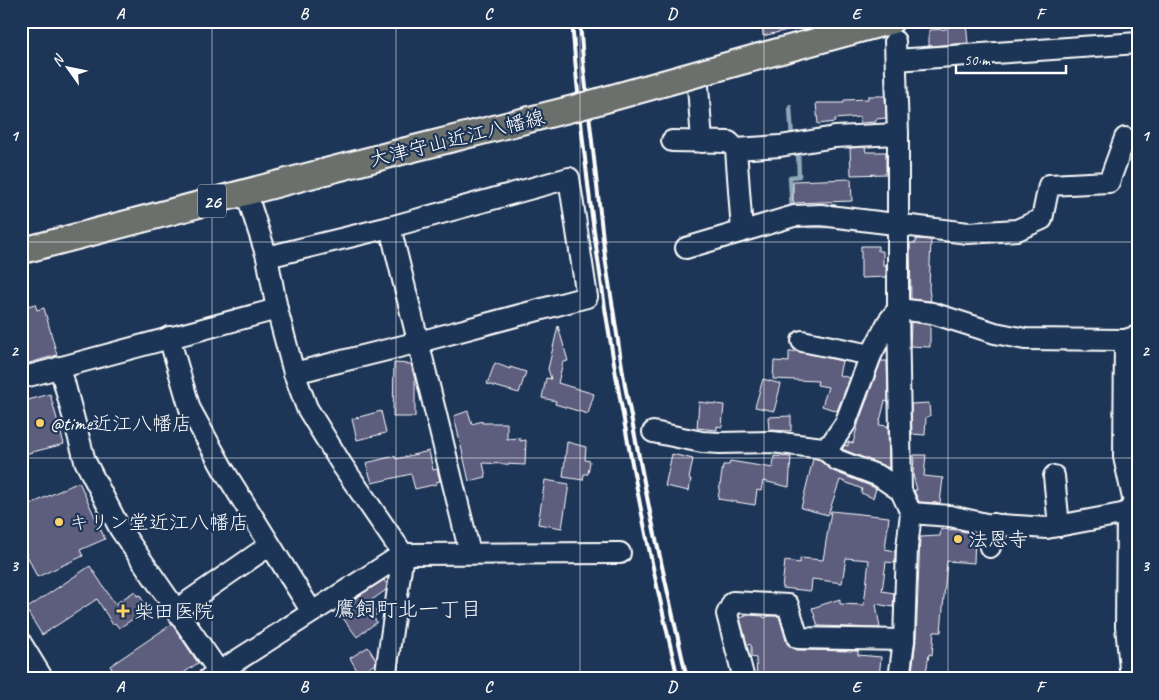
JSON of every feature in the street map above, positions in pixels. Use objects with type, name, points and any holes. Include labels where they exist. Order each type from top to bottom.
[{"type":"main road","name":"大津守山近江八幡線","points":[[21,252],[575,108],[760,56],[894,41]]},
{"type":"street","points":[[899,679],[904,640],[907,548],[912,514],[901,491],[898,134],[894,41],[1138,43]]},
{"type":"street","points":[[698,86],[702,142]]},
{"type":"street","points":[[736,149],[780,146],[835,137],[898,134]]},
{"type":"street","points":[[686,248],[794,216],[821,215],[968,233],[1016,230],[1042,219],[1049,185],[1109,182],[1126,138],[1138,144]]},
{"type":"street","points":[[672,141],[729,142],[736,149],[742,231]]},
{"type":"street","points":[[266,256],[390,227],[569,178],[587,297],[294,373]]},
{"type":"street","points":[[246,192],[266,256],[294,373],[308,408],[342,465],[403,554],[384,679]]},
{"type":"street","points":[[390,227],[470,553]]},
{"type":"street","points":[[21,378],[278,308]]},
{"type":"street","points":[[898,309],[932,313],[995,333],[1024,339],[1131,338],[1124,457],[1134,503],[1127,513],[1132,582],[1126,626],[1131,679]]},
{"type":"street","points":[[653,432],[702,442],[772,442],[823,448],[831,444],[845,424],[871,355],[888,322],[898,309]]},
{"type":"street","points":[[169,337],[190,409],[223,469],[312,612]]},
{"type":"street","points":[[802,340],[871,355]]},
{"type":"street","points":[[60,367],[85,461],[120,529],[176,610],[217,676],[403,554],[620,553]]},
{"type":"street","points":[[823,448],[837,460],[879,476],[901,491]]},
{"type":"street","points":[[1054,476],[1059,526]]},
{"type":"street","points":[[912,514],[950,516],[993,524],[1047,528],[1127,513]]},
{"type":"street","points":[[990,547],[993,524]]},
{"type":"street","points":[[176,610],[270,545]]},
{"type":"street","points":[[744,679],[727,614],[733,602],[788,604],[798,638],[904,640]]},
{"type":"street","points":[[21,643],[43,679]]},
{"type":"building","points":[[762,21],[803,21],[804,26],[763,36]]},
{"type":"building","points":[[966,23],[968,43],[929,46],[929,30],[946,29],[946,25]]},
{"type":"building","points":[[868,96],[885,96],[886,118],[876,119],[876,122],[860,123],[860,117],[835,119],[835,122],[818,124],[816,103],[844,103],[844,100],[868,99]]},
{"type":"building","points":[[865,147],[866,152],[886,152],[886,174],[851,175],[850,148]]},
{"type":"building","points":[[851,179],[852,201],[794,203],[793,181]]},
{"type":"building","points":[[916,239],[931,240],[929,289],[931,301],[911,299],[910,243],[916,243]]},
{"type":"building","points":[[861,246],[878,246],[878,251],[883,251],[883,265],[886,265],[886,277],[861,278]]},
{"type":"building","points":[[35,304],[37,310],[44,308],[57,355],[26,364],[21,348],[21,308]]},
{"type":"building","points":[[911,322],[930,325],[930,347],[910,346]]},
{"type":"building","points":[[558,326],[568,361],[563,362],[558,383],[594,394],[588,414],[555,404],[556,401],[542,398],[546,378],[551,379],[548,369]]},
{"type":"building","points":[[797,351],[842,361],[839,375],[850,378],[837,411],[822,406],[828,387],[817,385],[818,381],[773,379],[774,361],[789,362],[789,352]]},
{"type":"building","points":[[881,361],[887,361],[888,402],[885,401],[879,425],[888,426],[889,468],[842,449],[845,445],[848,446],[848,442],[853,443]]},
{"type":"building","points":[[394,363],[411,364],[415,380],[415,417],[393,417]]},
{"type":"building","points":[[495,363],[510,369],[510,367],[526,372],[519,393],[487,384]]},
{"type":"building","points":[[763,379],[781,384],[774,411],[755,407]]},
{"type":"building","name":"@time近江八幡店","points":[[50,394],[64,444],[21,455],[21,402]]},
{"type":"building","points":[[699,402],[724,405],[722,427],[717,426],[717,430],[697,428]]},
{"type":"building","points":[[929,403],[930,416],[926,417],[925,435],[912,434],[911,404]]},
{"type":"building","points":[[381,411],[386,433],[357,440],[352,419]]},
{"type":"building","points":[[468,411],[472,424],[482,421],[482,423],[507,423],[507,439],[520,438],[520,441],[526,440],[525,465],[483,463],[486,477],[469,481],[454,416]]},
{"type":"building","points":[[791,416],[791,431],[769,430],[768,417]]},
{"type":"building","points":[[567,442],[586,447],[585,460],[590,461],[588,474],[584,474],[583,480],[563,477]]},
{"type":"building","points":[[429,451],[433,470],[437,469],[440,481],[436,482],[437,484],[415,489],[411,474],[372,483],[366,463],[395,456],[396,459]]},
{"type":"building","points":[[672,454],[693,459],[689,491],[665,486]]},
{"type":"building","points":[[914,455],[926,455],[924,476],[943,478],[940,503],[919,502],[914,490],[917,490],[913,475]]},
{"type":"building","points":[[774,456],[791,457],[789,487],[763,481],[761,491],[757,490],[755,505],[718,499],[723,465],[729,465],[730,461],[773,468]]},
{"type":"building","points":[[813,459],[820,461],[833,471],[873,487],[876,489],[873,498],[861,493],[862,489],[840,480],[828,515],[801,508]]},
{"type":"building","points":[[545,480],[569,484],[562,528],[538,524]]},
{"type":"building","name":"キリン堂近江八幡店","points":[[21,482],[31,504],[79,482],[105,539],[80,550],[83,556],[37,577],[21,542]]},
{"type":"building","points":[[831,511],[889,517],[885,549],[895,551],[895,563],[886,562],[882,591],[894,593],[893,607],[876,604],[880,628],[818,626],[812,608],[840,599],[840,604],[864,605],[869,560],[846,558],[842,583],[812,579],[811,591],[782,588],[785,561],[800,563],[800,558],[823,560]]},
{"type":"building","points":[[941,529],[975,534],[974,563],[947,561],[941,632],[934,632],[932,655],[929,654],[925,679],[911,679],[916,640],[920,537],[940,536]]},
{"type":"building","points":[[90,566],[115,604],[135,591],[137,596],[140,595],[147,610],[119,628],[115,623],[113,625],[97,599],[42,635],[26,609]]},
{"type":"building","points":[[384,580],[387,584],[386,590],[369,602],[378,613],[373,617],[377,622],[357,637],[337,610]]},
{"type":"building","points":[[749,615],[763,616],[764,618],[779,616],[787,644],[797,650],[858,651],[858,655],[881,657],[879,678],[757,679],[756,658],[751,657],[751,645],[747,644],[740,618]]},
{"type":"building","points":[[172,624],[198,663],[175,679],[118,679],[110,666]]},
{"type":"building","points":[[368,647],[376,660],[375,664],[359,674],[350,658]]},
{"type":"waterway","points":[[790,107],[792,138]]},
{"type":"waterway","points":[[792,211],[790,177],[799,176],[798,151]]},
{"type":"waterway","points":[[808,226],[837,226]]},
{"type":"railway","points":[[572,21],[588,187],[612,352],[642,516],[678,679]]},
{"type":"railway","points":[[580,21],[605,257],[625,386],[650,512],[687,679]]},
{"type":"place","name":"@time近江八幡店","points":[[40,423]]},
{"type":"place","name":"キリン堂近江八幡店","points":[[59,522]]},
{"type":"place","name":"法恩寺","points":[[958,539]]},
{"type":"place","name":"柴田医院","points":[[123,611]]},
{"type":"district","name":"鷹飼町北一丁目","points":[[408,609]]}]
